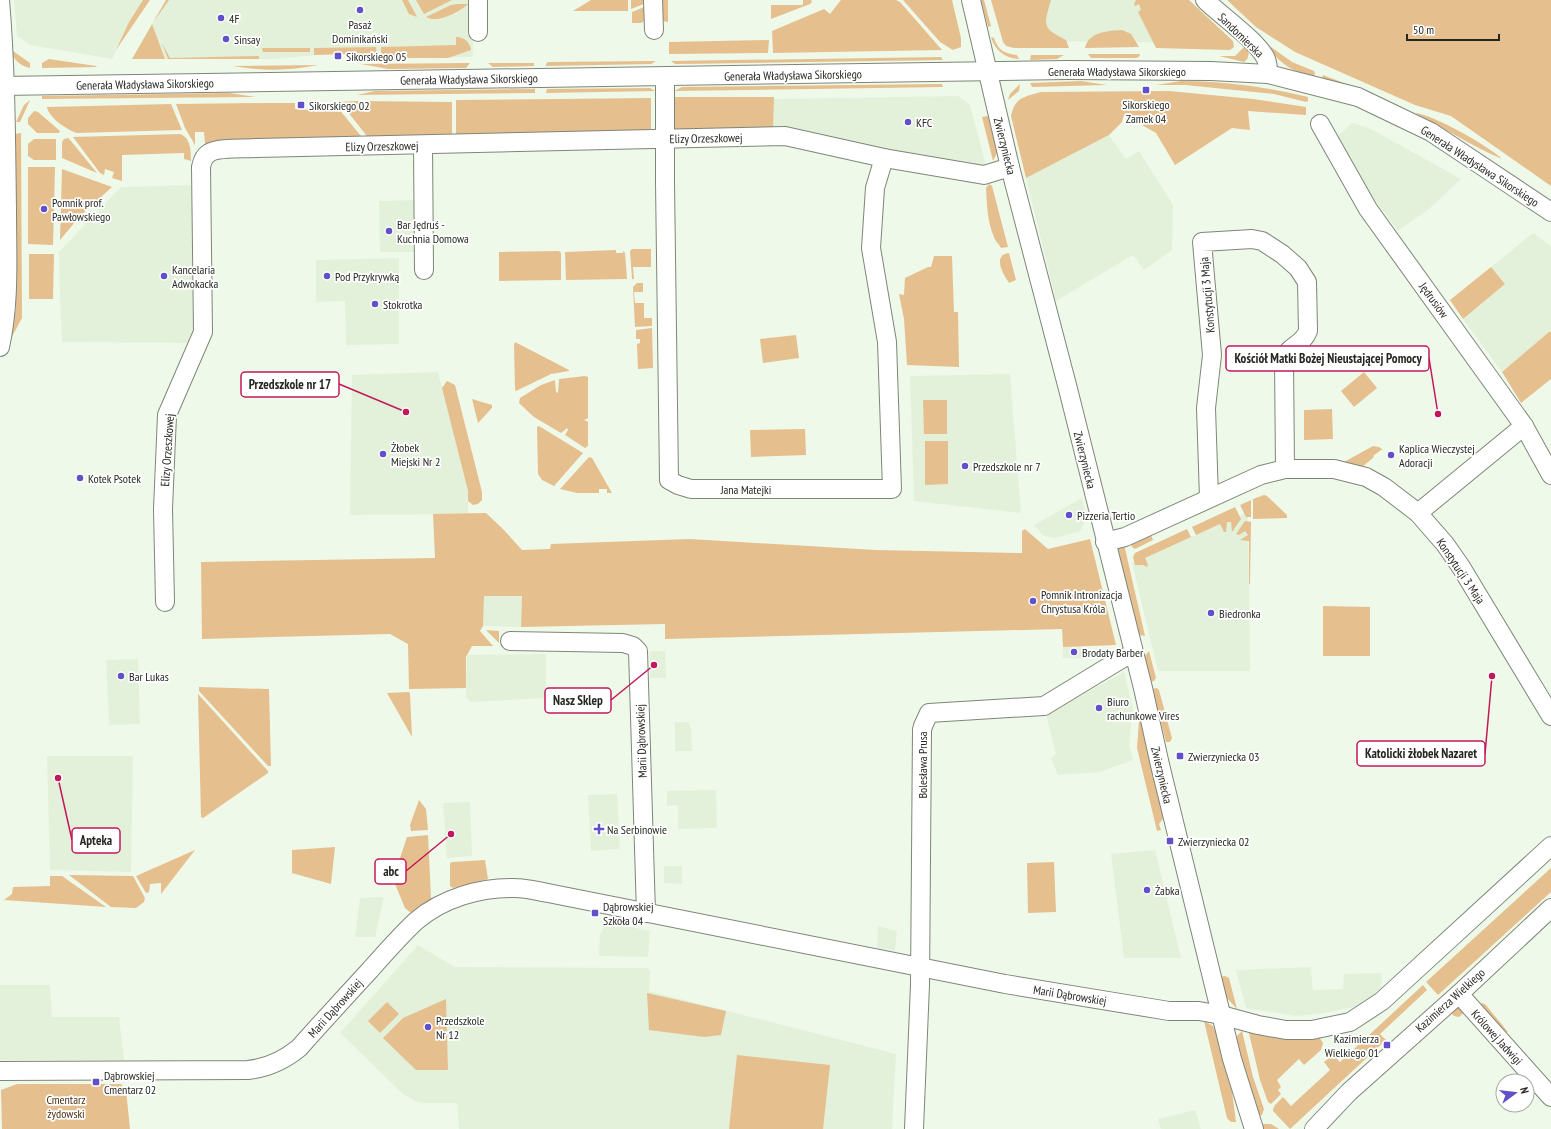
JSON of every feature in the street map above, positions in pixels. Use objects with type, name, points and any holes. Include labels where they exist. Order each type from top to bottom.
[{"type":"street","points":[[0,0],[7,293],[5,324],[0,347]]},
{"type":"street","points":[[478,0],[478,32]]},
{"type":"street","points":[[653,0],[654,30]]},
{"type":"street","name":"Zwierzyniecka","points":[[971,0],[1010,167],[1070,396],[1232,1059],[1254,1129]]},
{"type":"street","name":"Sandomierska","points":[[1205,0],[1248,38],[1263,54],[1268,64],[1268,74]]},
{"type":"street","name":"Generała Władysława Sikorskiego","points":[[3,86],[988,72],[1211,71],[1268,74],[1358,97],[1431,132],[1551,212]]},
{"type":"street","name":"Jana Matejki","points":[[665,77],[664,139],[670,480],[678,485],[690,489],[892,489],[888,342],[871,248],[875,188],[884,158]]},
{"type":"street","name":"Jędrusiów","points":[[1320,124],[1368,210],[1524,426],[1551,475]]},
{"type":"street","name":"Elizy Orzeszkowej","points":[[165,602],[164,509],[167,414],[203,332],[201,167],[203,159],[208,153],[256,148],[784,136],[884,158],[984,175],[1010,167]]},
{"type":"street","points":[[423,145],[424,270]]},
{"type":"street","name":"Konstytucji 3 Maja","points":[[1209,498],[1206,408],[1212,355],[1202,242],[1252,238],[1262,241],[1282,254],[1298,268],[1307,282],[1308,332],[1306,338],[1288,351],[1284,359],[1285,469]]},
{"type":"street","points":[[1418,513],[1524,426]]},
{"type":"street","name":"Konstytucji 3 Maja","points":[[1105,542],[1125,537],[1251,479],[1285,469],[1334,469],[1366,477],[1384,487],[1418,513],[1445,544],[1461,567],[1551,716]]},
{"type":"street","name":"Marii Dąbrowskiej","points":[[510,641],[623,643],[633,646],[638,651],[646,913]]},
{"type":"street","name":"Bolesława Prusa","points":[[920,967],[922,726],[929,713],[1044,706],[1123,658],[1134,655]]},
{"type":"street","name":"Marii Dąbrowskiej","points":[[0,1071],[248,1070],[271,1066],[287,1058],[299,1048],[399,938],[418,920],[446,902],[476,891],[499,888],[524,889],[1005,984],[1169,1011],[1199,1012],[1221,1015],[1258,1025],[1286,1030],[1312,1030],[1350,1022],[1382,1001],[1551,846]]},
{"type":"street","name":"Kazimierza Wielkiego","points":[[1349,1092],[1459,994],[1551,908]]},
{"type":"street","points":[[914,1129],[920,967]]},
{"type":"street","name":"Królowej Jadwigi","points":[[1459,994],[1551,1097]]},
{"type":"street","name":"Zwierzyniecka","points":[[1232,1059],[1242,1129]]},
{"type":"street","points":[[1300,1129],[1349,1092]]},
{"type":"street","points":[[1314,1129],[1349,1092]]},
{"type":"shaded area","points":[[14,0],[143,0],[129,22],[112,59],[30,45],[17,36]]},
{"type":"shaded area","name":"Pasaż Dominikański","points":[[166,0],[472,0],[473,57],[396,58],[349,54],[327,54],[275,59],[132,59]]},
{"type":"shaded area","points":[[1036,0],[1186,0],[1218,43],[1020,41]]},
{"type":"shaded area","points":[[958,96],[970,105],[986,166],[981,167],[773,131],[774,99]]},
{"type":"shaded area","points":[[1352,123],[1371,129],[1461,179],[1430,208],[1398,231],[1372,196],[1337,137]]},
{"type":"shaded area","points":[[1109,135],[1126,159],[1139,151],[1173,205],[1172,250],[1144,270],[1133,255],[1056,301],[1026,178]]},
{"type":"shaded area","points":[[191,185],[193,329],[187,343],[62,342],[59,252],[121,187]]},
{"type":"shaded area","points":[[416,200],[415,252],[380,252],[379,201]]},
{"type":"shaded area","points":[[1533,233],[1551,246],[1551,330],[1502,372],[1463,319],[1505,284],[1491,267]]},
{"type":"shaded area","points":[[399,258],[399,344],[346,345],[345,301],[316,302],[316,260]]},
{"type":"shaded area","points":[[438,372],[468,491],[468,514],[350,515],[352,375]]},
{"type":"shaded area","name":"Przedszkole nr 7","points":[[1010,374],[1021,513],[914,501],[910,376]]},
{"type":"shaded area","points":[[1082,498],[1087,519],[1081,530],[1078,532],[1056,538],[1044,536],[1034,525]]},
{"type":"shaded area","points":[[1248,512],[1250,671],[1158,671],[1132,563]]},
{"type":"shaded area","points":[[483,596],[522,596],[521,627],[483,626]]},
{"type":"shaded area","points":[[1082,646],[1083,658],[1063,658],[1063,647]]},
{"type":"shaded area","points":[[650,651],[665,651],[666,678],[650,678]]},
{"type":"shaded area","points":[[546,654],[546,698],[470,702],[466,697],[467,655]]},
{"type":"shaded area","points":[[138,659],[140,724],[109,725],[106,660]]},
{"type":"shaded area","points":[[1124,672],[1133,708],[1129,744],[1133,760],[1100,772],[1058,775],[1051,758],[1056,754],[1046,715]]},
{"type":"shaded area","points":[[675,722],[689,722],[691,729],[692,751],[675,751]]},
{"type":"shaded area","points":[[47,756],[133,756],[131,872],[50,870]]},
{"type":"shaded area","points":[[716,790],[717,828],[678,829],[678,805],[667,806],[667,791]]},
{"type":"shaded area","points":[[617,794],[620,849],[591,851],[588,795]]},
{"type":"shaded area","points":[[470,802],[472,856],[447,858],[443,803]]},
{"type":"shaded area","points":[[1155,850],[1181,958],[1124,958],[1111,854]]},
{"type":"shaded area","points":[[664,866],[682,866],[682,884],[664,883]]},
{"type":"shaded area","points":[[384,897],[375,937],[355,937],[360,898]]},
{"type":"shaded area","points":[[608,922],[650,931],[648,957],[599,956],[600,934]]},
{"type":"shaded area","points":[[878,926],[897,931],[895,951],[877,948]]},
{"type":"shaded area","points":[[418,945],[455,967],[646,968],[650,970],[649,991],[896,1054],[892,1129],[459,1129],[457,1103],[417,1102],[403,1094],[340,1033]]},
{"type":"shaded area","points":[[1311,967],[1313,990],[1343,989],[1344,974],[1381,973],[1382,982],[1380,990],[1354,1007],[1319,1014],[1296,1016],[1246,1008],[1236,970]]},
{"type":"shaded area","points":[[0,985],[50,985],[52,1017],[119,1017],[124,1060],[0,1060]]},
{"type":"shaded area","points":[[1195,1110],[1201,1129],[1161,1129],[1158,1119]]},
{"type":"green space","points":[[143,0],[150,0],[116,50],[129,22]]},
{"type":"green space","points":[[166,0],[169,0],[153,23]]},
{"type":"green space","points":[[402,0],[408,0],[417,17],[409,14]]},
{"type":"green space","points":[[416,0],[452,0],[424,14]]},
{"type":"green space","points":[[591,0],[628,0],[628,11],[573,11]]},
{"type":"green space","points":[[631,0],[649,0],[649,2],[631,9]]},
{"type":"green space","points":[[663,0],[668,0],[668,22],[662,21],[661,2]]},
{"type":"green space","points":[[803,0],[811,0],[812,2],[771,19],[771,5],[803,5]]},
{"type":"green space","points":[[841,0],[896,0],[900,2],[942,50],[773,53],[772,31],[824,9],[830,14]]},
{"type":"green space","points":[[903,0],[952,0],[961,38],[961,47],[953,50],[940,42]]},
{"type":"green space","points":[[981,0],[984,0],[991,26],[988,27]]},
{"type":"green space","points":[[991,0],[1051,0],[1046,25],[1052,32],[1066,40],[1069,48],[1014,48],[1006,46],[1003,42]]},
{"type":"green space","points":[[1136,0],[1189,0],[1233,41],[1234,47],[1230,50],[1156,48],[1138,12],[1141,10],[1139,4],[1135,6],[1134,4]]},
{"type":"green space","points":[[1227,0],[1551,0],[1551,186],[1451,116],[1415,105],[1295,52],[1256,27]]},
{"type":"green space","points":[[468,4],[454,13],[442,18],[430,19],[426,17],[451,5]]},
{"type":"green space","points":[[649,5],[647,20],[641,23],[632,23],[632,12]]},
{"type":"green space","points":[[152,24],[165,59],[132,59]]},
{"type":"green space","points":[[1122,30],[1131,34],[1139,47],[1085,48],[1087,42],[1095,35]]},
{"type":"green space","points":[[456,37],[462,38],[466,41],[470,45],[471,50],[448,58],[381,57],[381,47],[456,45]]},
{"type":"green space","points":[[991,37],[994,38],[1002,51],[1017,55],[1019,59],[1009,57],[1001,53],[995,46]]},
{"type":"green space","points":[[1260,39],[1292,62],[1314,71],[1314,77],[1296,71],[1283,63]]},
{"type":"green space","points":[[769,40],[768,53],[669,54],[669,42]]},
{"type":"green space","points":[[162,43],[170,58],[259,56],[259,59],[168,59]]},
{"type":"green space","points":[[1245,46],[1248,49],[1248,58],[1244,62],[1219,56],[1235,56]]},
{"type":"green space","points":[[376,47],[377,57],[349,54],[314,55],[314,48]]},
{"type":"green space","points":[[262,48],[310,48],[310,52],[263,52]]},
{"type":"green space","points":[[13,51],[30,63],[30,68],[23,66],[16,60],[10,52]]},
{"type":"green space","points":[[1088,54],[1140,54],[1139,57],[1136,58],[1091,58]]},
{"type":"green space","points":[[1031,55],[1064,55],[1057,59],[1030,60]]},
{"type":"green space","points":[[941,57],[943,60],[679,64],[675,64],[671,61]]},
{"type":"green space","points":[[49,59],[97,67],[42,68],[42,63]]},
{"type":"green space","points":[[656,61],[651,64],[546,66],[548,62]]},
{"type":"green space","points":[[470,63],[466,68],[388,69],[361,64]]},
{"type":"green space","points":[[488,63],[534,63],[534,66],[493,67]]},
{"type":"green space","points":[[318,65],[276,70],[233,66]]},
{"type":"green space","points":[[1323,75],[1388,100],[1322,78]]},
{"type":"green space","points":[[1081,81],[1107,85],[1032,87],[1030,83]]},
{"type":"green space","points":[[1181,81],[1229,83],[1277,90],[1308,97],[1308,101],[1306,102],[1274,94],[1185,85],[1156,85]]},
{"type":"green space","points":[[942,84],[943,87],[674,91],[682,87]]},
{"type":"green space","points":[[1020,84],[1019,91],[1008,100],[1010,94]]},
{"type":"green space","points":[[650,88],[655,91],[546,93],[547,89]]},
{"type":"green space","points":[[535,89],[535,93],[357,95],[375,91]]},
{"type":"green space","points":[[1169,91],[1253,99],[1306,107],[1306,115],[1248,111],[1250,130],[1232,128],[1175,165],[1156,133],[1124,115],[1122,122],[1109,135],[1026,178],[1011,116],[1015,105],[1021,99],[1041,92]]},
{"type":"green space","points":[[229,93],[256,97],[42,99],[42,96]]},
{"type":"green space","points":[[672,97],[774,97],[773,131],[672,131]]},
{"type":"green space","points":[[651,98],[651,134],[456,139],[456,100]]},
{"type":"green space","points":[[30,100],[20,122],[16,122],[24,105]]},
{"type":"green space","points":[[340,102],[452,102],[452,138],[370,140]]},
{"type":"green space","points":[[295,103],[295,109],[311,110],[311,103],[334,103],[365,141],[205,144],[204,132],[195,132],[195,145],[185,128],[176,104]]},
{"type":"green space","points":[[171,104],[182,130],[77,133],[59,123],[48,111],[47,107]]},
{"type":"green space","points":[[34,111],[38,112],[60,131],[59,133],[37,133],[28,124],[28,118]]},
{"type":"green space","points":[[1415,113],[1447,125],[1485,146],[1502,159],[1469,143]]},
{"type":"green space","points":[[988,116],[997,153],[993,161],[982,117]]},
{"type":"green space","points":[[21,133],[22,318],[6,348],[16,309],[15,134]]},
{"type":"green space","points":[[180,134],[186,138],[188,142],[191,161],[184,159],[184,153],[122,155],[122,181],[112,178],[114,172],[105,169],[104,175],[100,173],[73,137]]},
{"type":"green space","points":[[68,138],[97,173],[62,158],[62,142],[64,139]]},
{"type":"green space","points":[[34,139],[56,139],[56,160],[34,160],[28,156],[28,144]]},
{"type":"green space","points":[[28,167],[55,167],[53,245],[28,244]]},
{"type":"green space","points":[[62,169],[112,187],[80,216],[60,240]]},
{"type":"green space","points":[[989,184],[992,186],[1008,247],[1001,248],[995,240],[992,231],[989,219],[986,188]]},
{"type":"green space","points":[[632,249],[651,249],[651,267],[633,267],[634,279],[632,279],[630,251]]},
{"type":"green space","points":[[616,250],[616,253],[623,253],[623,251],[625,253],[627,279],[566,280],[565,252]]},
{"type":"green space","points":[[559,251],[561,253],[561,280],[499,281],[499,252]]},
{"type":"green space","points":[[1009,253],[1016,280],[1009,283],[1004,275],[1000,261],[1004,254]]},
{"type":"green space","points":[[29,254],[54,254],[53,299],[29,299]]},
{"type":"green space","points":[[934,256],[952,256],[954,312],[958,312],[959,367],[907,365],[904,319],[899,294],[904,295],[905,278],[931,267]]},
{"type":"green space","points":[[1491,267],[1505,284],[1463,319],[1450,300]]},
{"type":"green space","points":[[637,283],[643,283],[643,292],[634,292],[635,303],[644,303],[644,318],[652,318],[652,326],[635,327],[633,287]]},
{"type":"green space","points":[[652,328],[653,368],[638,369],[637,344],[640,343],[640,339],[636,339],[636,330]]},
{"type":"green space","points":[[1550,331],[1551,379],[1521,403],[1502,372]]},
{"type":"green space","points":[[796,335],[799,358],[763,363],[760,339]]},
{"type":"green space","points":[[515,342],[569,371],[551,374],[516,391]]},
{"type":"green space","points":[[1364,372],[1377,388],[1354,407],[1341,391]]},
{"type":"green space","points":[[585,376],[588,377],[588,418],[584,420],[588,422],[588,446],[585,448],[565,435],[568,430],[567,428],[561,433],[534,417],[519,403],[520,398],[541,385],[555,380],[556,392],[558,393],[559,379]]},
{"type":"green space","points":[[447,381],[455,385],[482,492],[482,500],[478,504],[473,505],[468,501],[468,491],[442,388]]},
{"type":"green space","points":[[472,399],[492,405],[492,408],[478,423]]},
{"type":"green space","points":[[923,400],[947,400],[947,434],[924,434]]},
{"type":"green space","points":[[1332,409],[1333,439],[1304,440],[1304,410]]},
{"type":"green space","points":[[539,426],[583,453],[554,486],[542,480],[538,474],[537,427]]},
{"type":"green space","points":[[805,429],[806,455],[751,457],[750,430]]},
{"type":"green space","points":[[925,441],[948,441],[948,484],[925,485]]},
{"type":"green space","points":[[1373,446],[1379,447],[1383,450],[1373,456],[1374,457],[1362,467],[1344,462]]},
{"type":"green space","points":[[589,457],[592,458],[612,493],[607,493],[607,489],[599,489],[599,493],[577,493],[560,489]]},
{"type":"green space","points":[[1264,495],[1267,496],[1287,515],[1287,518],[1253,519],[1253,499]]},
{"type":"green space","points":[[1251,500],[1251,517],[1246,517],[1240,505]]},
{"type":"green space","points":[[1235,507],[1241,519],[1232,532],[1231,522],[1227,522],[1226,532],[1224,532],[1220,524],[1196,535],[1192,527]]},
{"type":"green space","points":[[486,513],[522,550],[550,549],[551,544],[690,539],[876,550],[1022,553],[1022,531],[1025,529],[1048,549],[1090,539],[1116,645],[1063,647],[1062,629],[665,639],[665,624],[521,627],[522,596],[484,596],[483,626],[480,631],[493,646],[472,646],[466,657],[466,688],[409,689],[408,644],[390,634],[202,639],[201,562],[435,558],[433,514]]},
{"type":"green space","points":[[1245,521],[1251,522],[1250,584],[1249,541],[1240,540],[1248,535],[1245,531],[1239,535],[1236,534]]},
{"type":"green space","points":[[1187,529],[1191,537],[1145,558],[1148,565],[1147,567],[1143,565],[1135,565],[1133,557],[1135,553]]},
{"type":"green space","points":[[1150,532],[1153,540],[1135,549],[1132,547],[1130,541]]},
{"type":"green space","points":[[1124,544],[1145,636],[1140,635],[1138,632],[1117,552],[1118,549]]},
{"type":"green space","points":[[1323,606],[1370,607],[1370,656],[1323,656]]},
{"type":"green space","points":[[486,630],[499,631],[499,643]]},
{"type":"green space","points":[[1149,651],[1156,678],[1154,681],[1150,682],[1144,657]]},
{"type":"green space","points":[[199,687],[269,689],[271,766],[268,766],[199,691]]},
{"type":"green space","points":[[1157,688],[1159,690],[1172,738],[1170,742],[1166,742],[1152,689]]},
{"type":"green space","points":[[387,693],[410,693],[412,737]]},
{"type":"green space","points":[[198,694],[268,771],[268,773],[203,818],[201,817]]},
{"type":"green space","points":[[1142,719],[1165,816],[1159,824],[1161,830],[1157,831],[1137,748],[1139,721]]},
{"type":"green space","points":[[419,800],[426,809],[428,830],[411,831],[410,825]]},
{"type":"green space","points":[[428,835],[431,898],[428,902],[411,913],[405,908],[393,879],[407,837]]},
{"type":"green space","points":[[335,847],[331,884],[292,873],[292,850]]},
{"type":"green space","points":[[195,850],[161,894],[161,883],[150,884],[149,892],[146,893],[136,876]]},
{"type":"green space","points":[[485,860],[488,879],[453,888],[450,886],[450,863]]},
{"type":"green space","points":[[1054,862],[1056,912],[1028,913],[1027,863]]},
{"type":"green space","points":[[1551,868],[1551,892],[1438,995],[1426,982]]},
{"type":"green space","points":[[69,875],[133,876],[145,898],[144,902],[136,908],[111,907]]},
{"type":"green space","points":[[50,876],[62,876],[106,907],[4,900],[12,894],[13,887],[50,886]]},
{"type":"green space","points":[[1225,976],[1229,978],[1237,1009],[1225,996],[1219,977]]},
{"type":"green space","points":[[1423,985],[1427,990],[1380,1034],[1386,1040],[1290,1129],[1273,1111],[1275,1105],[1283,1097],[1291,1106],[1330,1070],[1324,1062],[1333,1055],[1340,1062]]},
{"type":"green space","points":[[647,993],[726,1011],[721,1035],[704,1037],[649,1030]]},
{"type":"green space","points":[[446,999],[448,1070],[416,1070],[383,1038],[403,1018]]},
{"type":"green space","points":[[387,1002],[399,1014],[380,1033],[368,1021]]},
{"type":"green space","points":[[1482,1003],[1485,1004],[1508,1032],[1501,1031],[1479,1006]]},
{"type":"green space","points":[[1460,1007],[1467,1010],[1459,1017],[1454,1016],[1450,1012],[1457,1008]]},
{"type":"green space","points":[[1204,1021],[1213,1026],[1218,1037],[1232,1092],[1236,1122],[1231,1122],[1227,1118]]},
{"type":"green space","points":[[1248,1029],[1319,1037],[1323,1043],[1321,1050],[1304,1065],[1299,1059],[1277,1080],[1281,1087],[1278,1090],[1281,1094],[1271,1104],[1268,1102],[1260,1080]]},
{"type":"green space","points":[[1242,1031],[1253,1077],[1264,1109],[1262,1115],[1257,1117],[1235,1038]]},
{"type":"green space","points":[[737,1055],[830,1065],[823,1129],[729,1129]]},
{"type":"green space","name":"Cmentarz żydowski","points":[[17,1084],[121,1084],[126,1090],[130,1129],[2,1129],[1,1090]]},
{"type":"green space","points":[[1271,1124],[1279,1129],[1260,1129],[1258,1125]]},
{"type":"place","name":"Pasaż Dominikański","points":[[360,10]]},
{"type":"place","name":"4F","points":[[221,18]]},
{"type":"place","name":"Sinsay","points":[[226,39]]},
{"type":"place","name":"Sikorskiego 05","points":[[338,56]]},
{"type":"place","name":"Sikorskiego Zamek 04","points":[[1146,90]]},
{"type":"place","name":"Sikorskiego 02","points":[[301,105]]},
{"type":"place","name":"KFC","points":[[908,122]]},
{"type":"place","name":"Pomnik prof. Pawłowskiego","points":[[44,209]]},
{"type":"place","name":"Bar Jędruś - Kuchnia Domowa","points":[[389,231]]},
{"type":"place","name":"Kancelaria Adwokacka","points":[[164,276]]},
{"type":"place","name":"Pod Przykrywką","points":[[327,276]]},
{"type":"place","name":"Stokrotka","points":[[375,304]]},
{"type":"place","name":"Przedszkole nr 17","points":[[406,412]]},
{"type":"place","name":"Kościół Matki Bożej Nieustającej Pomocy","points":[[1438,414]]},
{"type":"place","name":"Żłobek Miejski Nr 2","points":[[383,454]]},
{"type":"place","name":"Kaplica Wieczystej Adoracji","points":[[1391,455]]},
{"type":"place","name":"Przedszkole nr 7","points":[[965,466]]},
{"type":"place","name":"Kotek Psotek","points":[[80,478]]},
{"type":"place","name":"Pizzeria Tertio","points":[[1069,515]]},
{"type":"place","name":"Pomnik Intronizacja Chrystusa Króla","points":[[1033,601]]},
{"type":"place","name":"Biedronka","points":[[1211,613]]},
{"type":"place","name":"Brodaty Barber","points":[[1074,652]]},
{"type":"place","name":"Nasz Sklep","points":[[654,665]]},
{"type":"place","name":"Bar Lukas","points":[[121,676]]},
{"type":"place","name":"Katolicki żłobek Nazaret","points":[[1492,676]]},
{"type":"place","name":"Biuro rachunkowe Vires","points":[[1099,708]]},
{"type":"place","name":"Zwierzyniecka 03","points":[[1180,756]]},
{"type":"place","name":"Apteka","points":[[58,778]]},
{"type":"place","name":"Na Serbinowie","points":[[599,829]]},
{"type":"place","name":"abc","points":[[451,834]]},
{"type":"place","name":"Zwierzyniecka 02","points":[[1170,841]]},
{"type":"place","name":"Żabka","points":[[1147,890]]},
{"type":"place","name":"Dąbrowskiej Szkoła 04","points":[[595,913]]},
{"type":"place","name":"Przedszkole Nr 12","points":[[428,1027]]},
{"type":"place","name":"Kazimierza Wielkiego 01","points":[[1387,1045]]},
{"type":"place","name":"Dąbrowskiej Cmentarz 02","points":[[96,1082]]}]
